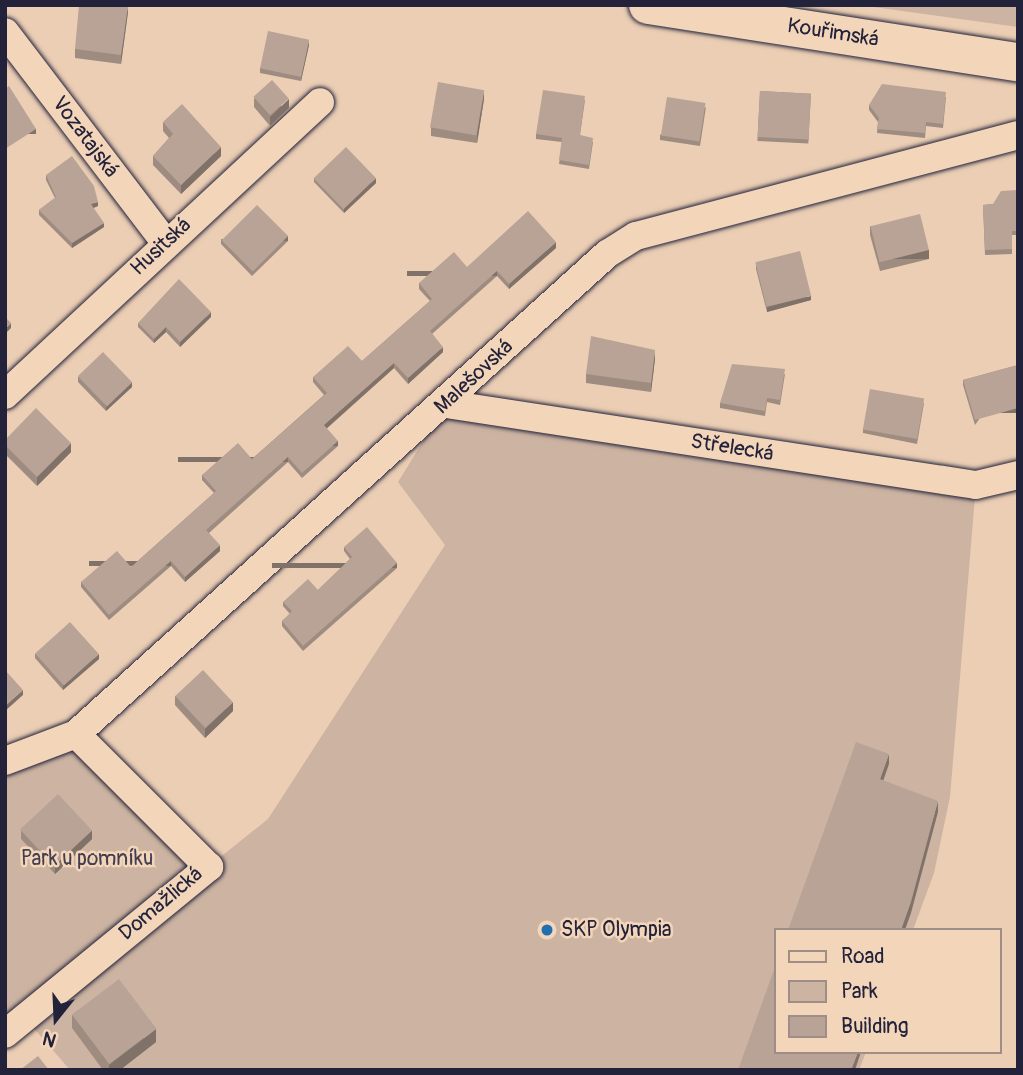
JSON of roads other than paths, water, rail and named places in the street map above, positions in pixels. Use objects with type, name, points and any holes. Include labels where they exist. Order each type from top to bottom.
[{"type":"main road","name":"Kouřimská","points":[[648,5],[1018,62]]},
{"type":"street","name":"Vozatajská","points":[[5,32],[166,243]]},
{"type":"street","name":"Husitská","points":[[5,395],[320,102]]},
{"type":"street","name":"Malešovská","points":[[5,761],[76,734],[446,404],[607,254],[636,236],[1018,135]]},
{"type":"street","name":"Střelecká","points":[[446,404],[976,485],[1018,475]]},
{"type":"street","name":"Domažlická","points":[[5,1034],[209,867],[76,734]]},
{"type":"place","name":"SKP Olympia","points":[[547,930]]},
{"type":"park label","name":"Park u pomníku","points":[[87,859]]}]
